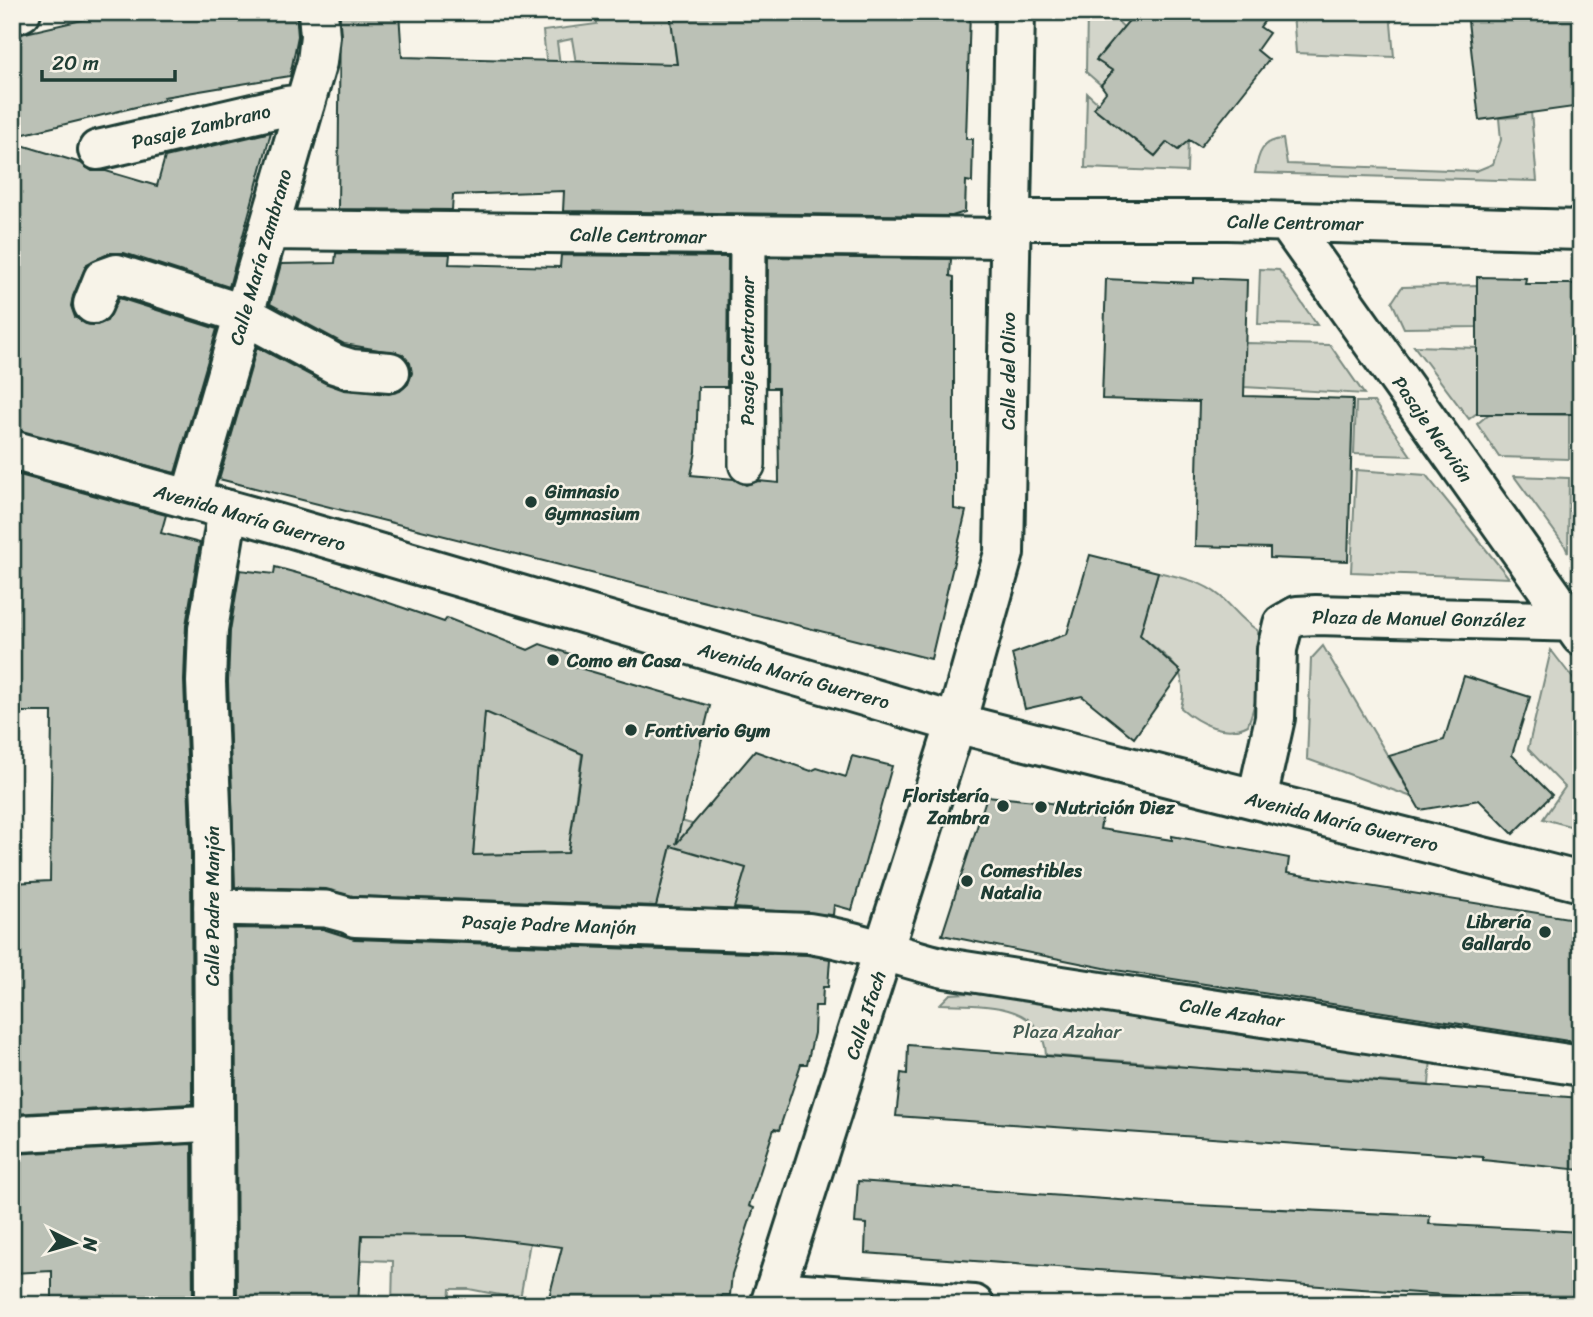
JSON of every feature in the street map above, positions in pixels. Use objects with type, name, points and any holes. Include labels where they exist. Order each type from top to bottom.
[{"type":"street","points":[[12,15],[21,12]]},
{"type":"street","name":"Calle María Zambrano","points":[[190,499],[305,104],[319,49],[318,12]]},
{"type":"street","name":"Calle del Olivo","points":[[956,723],[1003,553],[1007,516],[1009,229],[1015,12]]},
{"type":"street","name":"Pasaje Zambrano","points":[[98,150],[305,104]]},
{"type":"street","name":"Calle Centromar","points":[[268,230],[748,236],[1287,222],[1581,230]]},
{"type":"street","name":"Pasaje Nervión","points":[[1287,222],[1577,626]]},
{"type":"street","name":"Pasaje Centromar","points":[[747,465],[748,236]]},
{"type":"street","points":[[93,304],[103,279],[117,274],[243,314],[335,364],[351,369],[390,372]]},
{"type":"street","name":"Avenida María Guerrero","points":[[12,450],[190,499],[956,723],[1581,882]]},
{"type":"street","name":"Calle Padre Manjón","points":[[215,1305],[212,908],[206,682],[208,629],[228,510]]},
{"type":"street","name":"Plaza de Manuel González","points":[[1257,799],[1275,718],[1277,649],[1283,624],[1297,616],[1577,626]]},
{"type":"street","name":"Calle Ifach","points":[[772,1298],[956,723]]},
{"type":"street","name":"Pasaje Padre Manjón","points":[[212,908],[326,909],[355,917],[809,933],[860,943],[884,953]]},
{"type":"street","name":"Calle Azahar","points":[[884,953],[945,968],[1581,1066]]},
{"type":"street","points":[[12,1134],[214,1123]]},
{"type":"street","points":[[772,1298],[974,1305]]},
{"type":"green space","points":[[596,12],[670,12],[680,88],[646,88],[639,63],[603,62],[602,67],[588,67],[590,85],[549,86],[543,31],[597,24]],"holes":[[[572,39],[577,69],[561,72],[557,42]]]},
{"type":"green space","points":[[1087,12],[1108,12],[1135,38],[1097,60],[1113,71],[1101,85],[1086,72]]},
{"type":"green space","points":[[1293,12],[1390,12],[1394,57],[1296,53]]},
{"type":"green space","points":[[1505,12],[1531,112],[1537,181],[1255,173],[1262,149],[1270,142],[1283,139],[1287,164],[1476,171],[1493,164],[1501,140],[1499,118],[1518,117]]},
{"type":"green space","points":[[1087,93],[1098,103],[1094,108],[1155,156],[1167,142],[1178,150],[1188,139],[1187,172],[1085,168]]},
{"type":"green space","points":[[1260,269],[1279,270],[1317,325],[1258,324]]},
{"type":"green space","points":[[1477,285],[1477,327],[1404,328],[1392,302],[1402,287]]},
{"type":"green space","points":[[1245,343],[1330,345],[1364,394],[1244,387]]},
{"type":"green space","points":[[1414,346],[1478,348],[1477,413],[1469,419]]},
{"type":"green space","points":[[1356,402],[1374,402],[1411,456],[1354,454]]},
{"type":"green space","points":[[1489,414],[1569,415],[1569,459],[1499,457],[1477,424]]},
{"type":"green space","points":[[1356,470],[1426,475],[1509,578],[1351,572]]},
{"type":"green space","points":[[1514,476],[1569,478],[1568,553],[1565,546]]},
{"type":"green space","points":[[1158,572],[1190,580],[1213,591],[1257,630],[1261,666],[1258,690],[1248,725],[1231,730],[1213,727],[1181,708],[1183,683],[1180,674],[1167,658],[1140,635]]},
{"type":"green space","points":[[485,633],[528,650],[520,715],[516,726],[582,754],[568,853],[473,855],[485,708]]},
{"type":"green space","points":[[1323,646],[1412,797],[1307,759],[1311,659]]},
{"type":"green space","points":[[1551,650],[1581,689],[1581,829],[1543,819],[1565,787],[1528,749]]},
{"type":"green space","points":[[678,820],[705,828],[746,868],[732,916],[654,913]]},
{"type":"green space","name":"Plaza Azahar","points":[[968,993],[1181,1019],[1431,1057],[1429,1085],[1207,1068],[1205,1082],[1177,1079],[1178,1065],[1046,1055],[1042,1037],[1034,1024],[1022,1015],[990,1007],[940,1004],[950,994]]},
{"type":"green space","points":[[347,1234],[471,1236],[530,1242],[520,1299],[469,1289],[450,1289],[449,1305],[392,1305],[393,1261],[346,1259]]},
{"type":"building","points":[[117,12],[296,12],[298,36],[290,76],[164,97],[169,99],[12,137],[12,36]]},
{"type":"building","points":[[340,12],[399,12],[402,57],[677,64],[670,12],[970,12],[966,139],[973,139],[972,182],[966,181],[965,212],[952,216],[563,211],[564,191],[453,195],[452,210],[338,209]]},
{"type":"building","points":[[1136,12],[1271,12],[1260,27],[1269,33],[1257,50],[1269,60],[1200,147],[1189,140],[1178,150],[1167,142],[1155,156],[1094,108],[1106,92],[1101,85],[1113,71],[1096,60]]},
{"type":"building","points":[[1467,12],[1581,12],[1581,106],[1479,120]]},
{"type":"building","points":[[271,132],[229,287],[124,253],[110,253],[87,264],[73,296],[71,306],[75,317],[86,324],[97,325],[107,321],[119,298],[217,329],[175,473],[12,429],[12,142],[81,163],[92,171],[106,171],[157,186],[165,157]]},
{"type":"building","points":[[336,253],[450,254],[449,264],[560,267],[561,255],[728,257],[727,387],[698,387],[696,452],[691,475],[734,479],[746,485],[758,481],[779,483],[778,388],[767,388],[768,257],[951,259],[950,276],[954,277],[954,509],[966,511],[931,659],[219,479],[257,347],[325,383],[344,390],[389,394],[400,391],[408,384],[412,373],[410,363],[402,354],[344,344],[270,304],[281,264],[335,263]]},
{"type":"building","points":[[1477,277],[1526,278],[1525,284],[1581,284],[1581,414],[1477,414]]},
{"type":"building","points":[[1193,278],[1247,280],[1244,396],[1353,399],[1348,561],[1270,558],[1270,548],[1195,546],[1199,402],[1102,399],[1106,279],[1193,283]]},
{"type":"building","points":[[12,473],[166,515],[161,533],[200,543],[186,625],[184,681],[191,854],[192,1104],[12,1114],[12,883],[50,881],[52,712],[12,712]]},
{"type":"building","points":[[1090,555],[1158,572],[1140,635],[1181,672],[1134,738],[1082,696],[1025,709],[1012,654],[1067,634]]},
{"type":"building","points":[[275,567],[326,581],[444,622],[447,618],[528,650],[540,644],[579,657],[576,667],[710,706],[676,844],[755,751],[811,771],[817,768],[846,777],[852,756],[892,766],[852,910],[834,905],[833,915],[734,908],[746,868],[671,846],[656,906],[353,896],[326,889],[235,887],[228,682],[230,631],[240,570],[274,574]],"holes":[[[485,712],[583,754],[568,853],[473,855]]]},
{"type":"building","points":[[1464,676],[1530,697],[1512,755],[1552,795],[1513,834],[1479,800],[1420,810],[1389,756],[1444,740]]},
{"type":"building","points":[[987,796],[1045,802],[1103,814],[1100,829],[1172,840],[1172,836],[1289,858],[1287,873],[1581,920],[1581,1043],[1109,969],[942,935]]},
{"type":"building","points":[[235,928],[323,929],[354,939],[807,955],[830,959],[828,987],[823,987],[822,1006],[815,1006],[814,1033],[807,1064],[801,1064],[779,1130],[774,1129],[749,1206],[754,1208],[732,1274],[730,1295],[722,1295],[719,1305],[547,1305],[562,1247],[470,1236],[362,1235],[358,1305],[237,1305]]},
{"type":"building","points":[[908,1045],[1581,1098],[1581,1170],[1483,1160],[1483,1157],[896,1116],[901,1073],[907,1074]]},
{"type":"building","points":[[192,1144],[193,1305],[114,1305],[114,1300],[52,1301],[52,1271],[12,1273],[12,1154]]},
{"type":"building","points":[[858,1181],[1174,1204],[1430,1216],[1429,1224],[1581,1232],[1581,1305],[865,1253],[866,1224],[855,1223]]},
{"type":"place","name":"Gimnasio Gymnasium","points":[[531,502]]},
{"type":"place","name":"Como en Casa","points":[[553,660]]},
{"type":"place","name":"Fontiverio Gym","points":[[631,730]]},
{"type":"place","name":"Floristería Zambra","points":[[1003,806]]},
{"type":"place","name":"Nutrición Diez","points":[[1041,807]]},
{"type":"place","name":"Comestibles Natalia","points":[[967,881]]},
{"type":"place","name":"Librería Gallardo","points":[[1545,932]]}]
